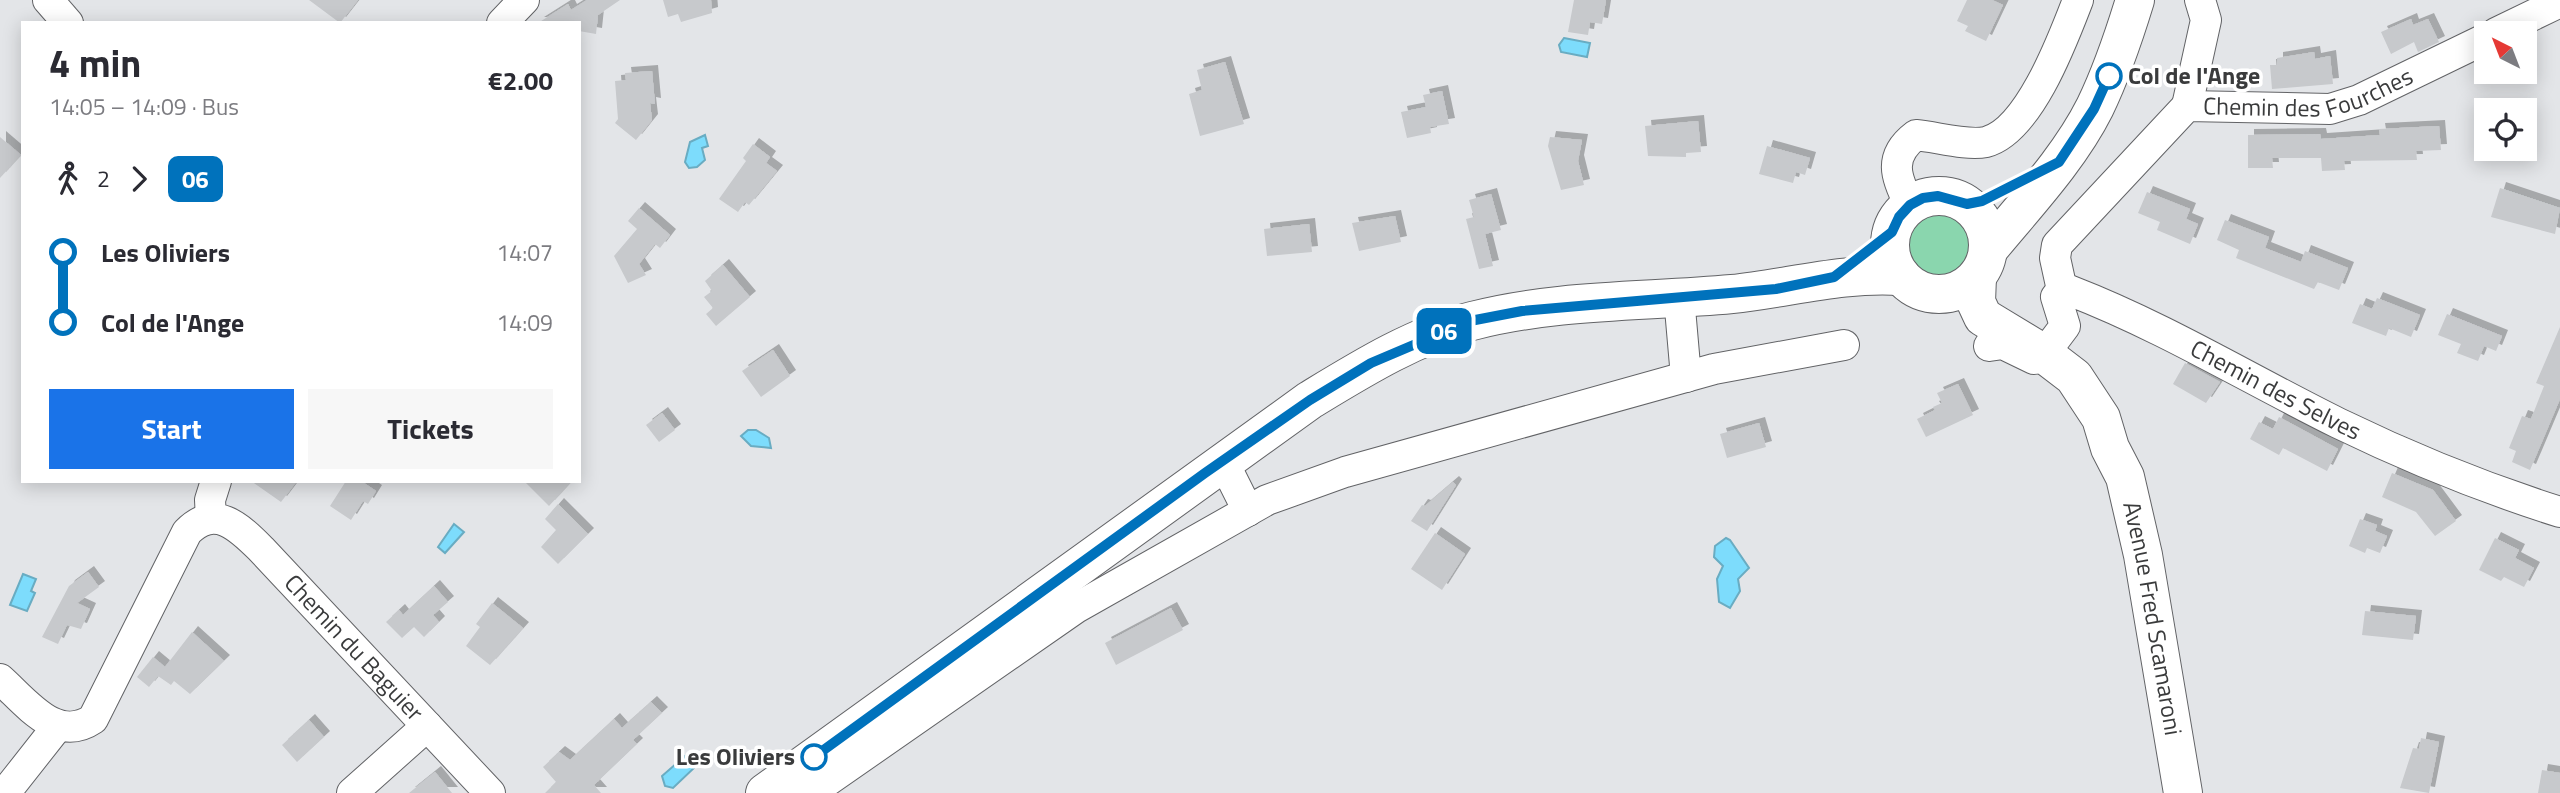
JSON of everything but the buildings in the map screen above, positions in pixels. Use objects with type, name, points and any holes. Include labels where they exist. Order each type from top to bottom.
[{"type":"main road","points":[[788,790],[1223,461],[1310,400],[1371,363],[1470,321],[1579,304],[1776,289],[1834,277],[1913,284],[1953,293],[1983,264],[2059,162],[2094,109],[2122,41],[2135,0]]},
{"type":"main road","points":[[1834,277],[1901,218],[1938,196],[1967,204],[2006,191],[2059,162]]},
{"type":"main road","points":[[1967,204],[1984,224],[1983,264]]},
{"type":"main road","points":[[1901,218],[1891,255],[1913,284]]},
{"type":"main road","name":"Avenue Fred Scamaroni","points":[[1983,264],[1976,302],[1983,317],[2044,354],[2074,377],[2101,418],[2110,448],[2124,477],[2143,555],[2183,793]]},
{"type":"main road","name":"Avenue Fred Scamaroni","points":[[1913,284],[1989,345],[2041,379],[2110,448]]},
{"type":"street","points":[[48,0],[66,21]]},
{"type":"street","points":[[504,21],[524,0]]},
{"type":"street","points":[[1901,218],[1896,156],[1905,144],[1916,135],[1983,143],[2003,136],[2054,63],[2078,0]]},
{"type":"street","points":[[2187,106],[2206,20],[2200,0]]},
{"type":"street","points":[[2521,21],[2560,2]]},
{"type":"street","name":"Chemin des Fourches","points":[[2062,290],[2055,258],[2057,245],[2187,106],[2330,109],[2359,100],[2474,44]]},
{"type":"street","points":[[1989,345],[2003,344],[2034,359],[2044,354],[2066,326],[2056,297],[2062,290]]},
{"type":"street","name":"Chemin des Selves","points":[[2062,290],[2071,290],[2122,310],[2337,422],[2449,473],[2560,512]]},
{"type":"street","points":[[1679,297],[1686,377]]},
{"type":"street","points":[[788,790],[1076,608],[1267,500],[1345,472],[1686,377],[1844,345]]},
{"type":"street","points":[[1223,461],[1248,511]]},
{"type":"street","points":[[0,679],[12,704],[57,727],[82,727],[93,719],[187,533],[195,524],[211,517],[210,500],[215,483]]},
{"type":"street","name":"Chemin du Baguier","points":[[211,517],[224,519],[244,532],[490,793]]},
{"type":"street","points":[[352,793],[427,726]]},
{"type":"street","points":[[5,793],[57,727]]},
{"type":"green space","points":[[1939,208],[1959,214],[1969,224],[1975,244],[1969,264],[1959,274],[1939,280],[1919,274],[1909,264],[1903,244],[1909,224],[1919,214]]},
{"type":"water","points":[[1564,38],[1590,43],[1587,57],[1561,52],[1559,45]]},
{"type":"water","points":[[705,135],[708,146],[702,148],[705,160],[697,167],[689,168],[685,162],[690,142]]},
{"type":"water","points":[[748,430],[756,430],[769,438],[771,448],[751,446],[741,436]]},
{"type":"water","points":[[454,524],[464,532],[445,553],[438,547]]},
{"type":"water","points":[[1726,538],[1749,568],[1738,579],[1740,591],[1730,608],[1719,602],[1717,579],[1723,566],[1714,557],[1715,546]]},
{"type":"water","points":[[23,574],[36,579],[31,591],[35,593],[27,611],[10,605]]},
{"type":"water","points":[[685,756],[695,767],[673,788],[665,786],[662,776]]},
{"type":"bus line","name":"06","points":[[814,757],[1205,473],[1310,400],[1371,363],[1470,321],[1522,311],[1776,289],[1834,277],[1892,232],[1899,217],[1910,205],[1923,198],[1953,198],[1967,204],[1982,201],[2059,162],[2094,109],[2109,76]]},
{"type":"place","name":"Col de l'Ange","points":[[2109,76]]},
{"type":"place","name":"Les Oliviers","points":[[814,757]]}]
